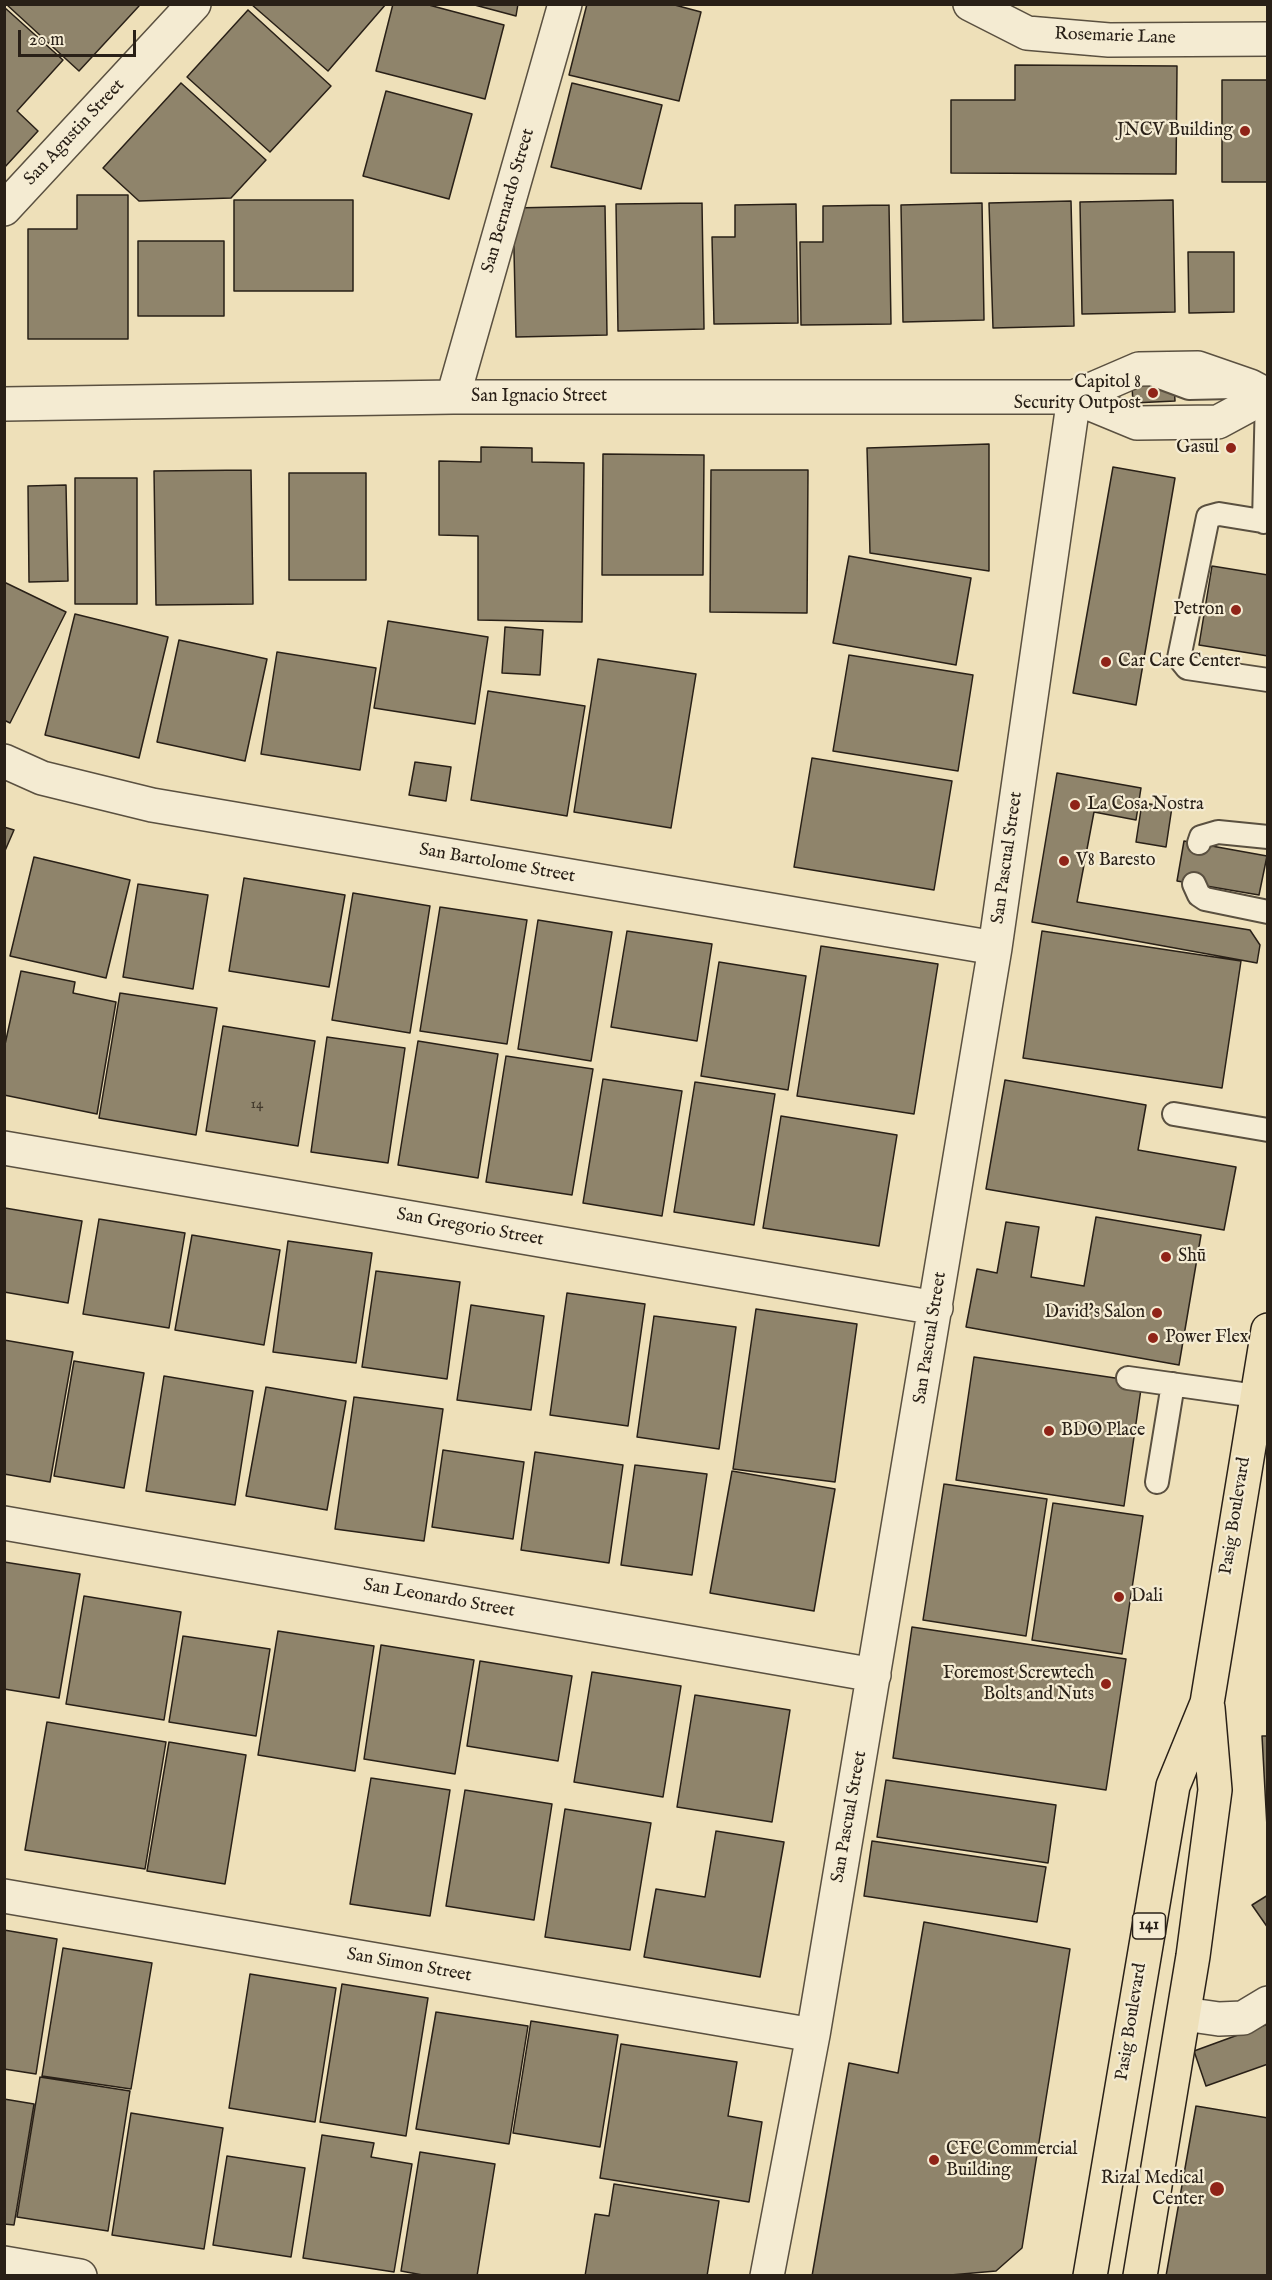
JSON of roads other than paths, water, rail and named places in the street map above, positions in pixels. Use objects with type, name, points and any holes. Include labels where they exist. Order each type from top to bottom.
[{"type":"main road","name":"Pasig Boulevard","points":[[1090,2276],[1173,1786],[1207,1703],[1268,1330]]},
{"type":"main road","name":"Pasig Boulevard","points":[[1140,2276],[1184,2014],[1215,1790],[1207,1703]]},
{"type":"street","name":"San Agustin Street","points":[[4,209],[194,4]]},
{"type":"street","name":"San Bernardo Street","points":[[453,397],[565,4]]},
{"type":"street","name":"Rosemarie Lane","points":[[970,4],[1027,33],[1109,40],[1268,39]]},
{"type":"street","name":"San Ignacio Street","points":[[1074,397],[1139,369],[1197,368],[1261,392]]},
{"type":"street","name":"San Ignacio Street","points":[[4,404],[453,397],[1074,397],[1137,423],[1218,422],[1261,392]]},
{"type":"street","name":"San Pascual Street","points":[[767,2276],[813,2035],[995,948],[1074,397]]},
{"type":"street","name":"San Bartolome Street","points":[[4,761],[42,778],[152,805],[995,948]]},
{"type":"street","name":"San Gregorio Street","points":[[4,1148],[936,1308]]},
{"type":"street","name":"San Leonardo Street","points":[[4,1523],[874,1675]]},
{"type":"street","name":"San Simon Street","points":[[4,1896],[813,2035]]},
{"type":"street","points":[[1184,2014],[1219,2019],[1243,2018],[1268,2003]]},
{"type":"street","points":[[4,2263],[80,2276]]},
{"type":"lane","points":[[1261,392],[1266,522],[1219,514],[1208,517],[1179,658],[1187,668],[1268,680]]},
{"type":"lane","points":[[1199,843],[1201,837],[1218,832],[1268,837]]},
{"type":"lane","points":[[1194,884],[1199,895],[1205,899],[1268,912]]},
{"type":"lane","points":[[1174,1114],[1268,1130]]},
{"type":"lane","points":[[1128,1378],[1256,1396]]},
{"type":"lane","points":[[1157,1482],[1173,1384]]},
{"type":"place","name":"JNCV Building","points":[[1245,131]]},
{"type":"place","name":"Capitol 8 Security Outpost","points":[[1153,393]]},
{"type":"place","name":"Gasul","points":[[1231,448]]},
{"type":"place","name":"Petron","points":[[1236,610]]},
{"type":"place","name":"Car Care Center","points":[[1106,662]]},
{"type":"place","name":"La Cosa Nostra","points":[[1075,805]]},
{"type":"place","name":"V8 Baresto","points":[[1064,861]]},
{"type":"place","name":"Shū","points":[[1166,1257]]},
{"type":"place","name":"David's Salon","points":[[1157,1313]]},
{"type":"place","name":"Power Flex","points":[[1153,1338]]},
{"type":"place","name":"BDO Place","points":[[1049,1431]]},
{"type":"place","name":"Dali","points":[[1119,1597]]},
{"type":"place","name":"Foremost Screwtech Bolts and Nuts","points":[[1106,1684]]},
{"type":"place","name":"CFC Commercial Building","points":[[934,2160]]},
{"type":"place","name":"Rizal Medical Center","points":[[1217,2189]]}]
